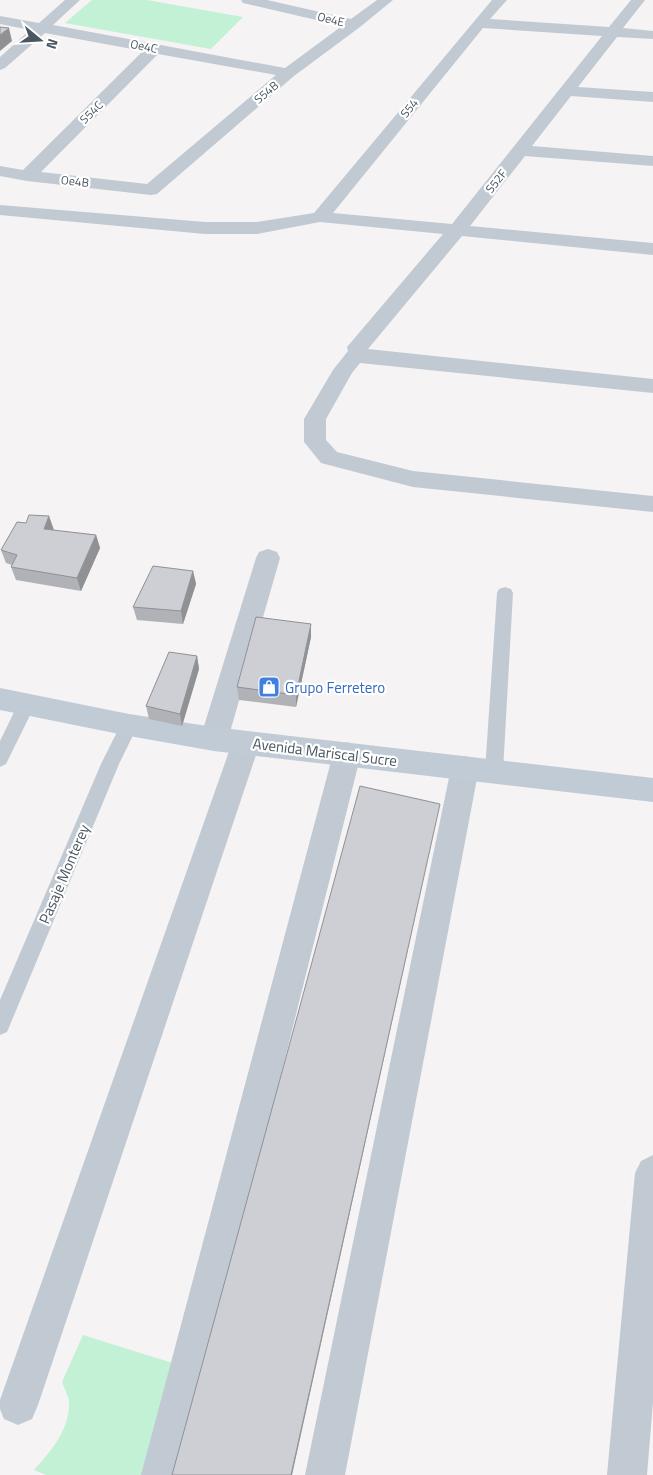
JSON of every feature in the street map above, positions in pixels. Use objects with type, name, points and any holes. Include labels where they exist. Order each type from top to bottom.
[{"type":"main road","name":"Avenida Mariscal Sucre","points":[[0,699],[130,725],[214,739],[653,790]]},
{"type":"street","points":[[0,65],[72,0]]},
{"type":"street","name":"Oe4E","points":[[248,0],[355,24]]},
{"type":"street","name":"S54B","points":[[151,190],[288,72],[386,0]]},
{"type":"street","name":"S54","points":[[320,217],[478,23],[500,0]]},
{"type":"street","name":"S52F","points":[[361,355],[357,347],[458,230],[638,0]]},
{"type":"street","name":"Oe4C","points":[[0,20],[42,26],[288,72]]},
{"type":"street","points":[[478,23],[653,35]]},
{"type":"street","name":"S54C","points":[[27,176],[154,48]]},
{"type":"street","points":[[566,91],[653,97]]},
{"type":"street","points":[[519,150],[653,161]]},
{"type":"street","name":"Oe4B","points":[[0,171],[27,176],[151,190]]},
{"type":"street","points":[[0,210],[205,228],[257,228],[320,217],[653,249]]},
{"type":"street","points":[[653,386],[361,355],[343,370],[315,419],[315,442],[329,458],[413,479],[653,504]]},
{"type":"street","points":[[214,739],[268,558]]},
{"type":"street","points":[[18,1405],[246,743]]},
{"type":"street","points":[[161,1475],[347,754]]},
{"type":"street","points":[[325,1475],[465,768]]},
{"type":"street","points":[[627,1475],[653,1173]]},
{"type":"lane","points":[[494,771],[505,594]]},
{"type":"lane","points":[[0,759],[26,705]]},
{"type":"lane","name":"Pasaje Monterey","points":[[0,1025],[110,764],[130,725]]},
{"type":"green space","points":[[92,0],[147,0],[243,17],[211,49],[65,23]]},
{"type":"green space","points":[[83,1335],[179,1365],[151,1475],[46,1475],[34,1470],[53,1447],[63,1430],[69,1411],[69,1401],[62,1382]]},
{"type":"building","points":[[0,27],[9,28],[0,35]]},
{"type":"building","points":[[29,515],[49,516],[44,529],[96,535],[77,578],[11,567],[17,555],[1,550],[17,522],[26,523]]},
{"type":"building","points":[[153,566],[193,571],[181,611],[133,607]]},
{"type":"building","points":[[256,617],[311,624],[296,695],[237,687]]},
{"type":"building","points":[[169,652],[197,656],[180,714],[146,706]]},
{"type":"building","points":[[360,786],[440,804],[291,1475],[172,1475]]},
{"type":"place","name":"Grupo Ferretero","points":[[269,687]]}]
